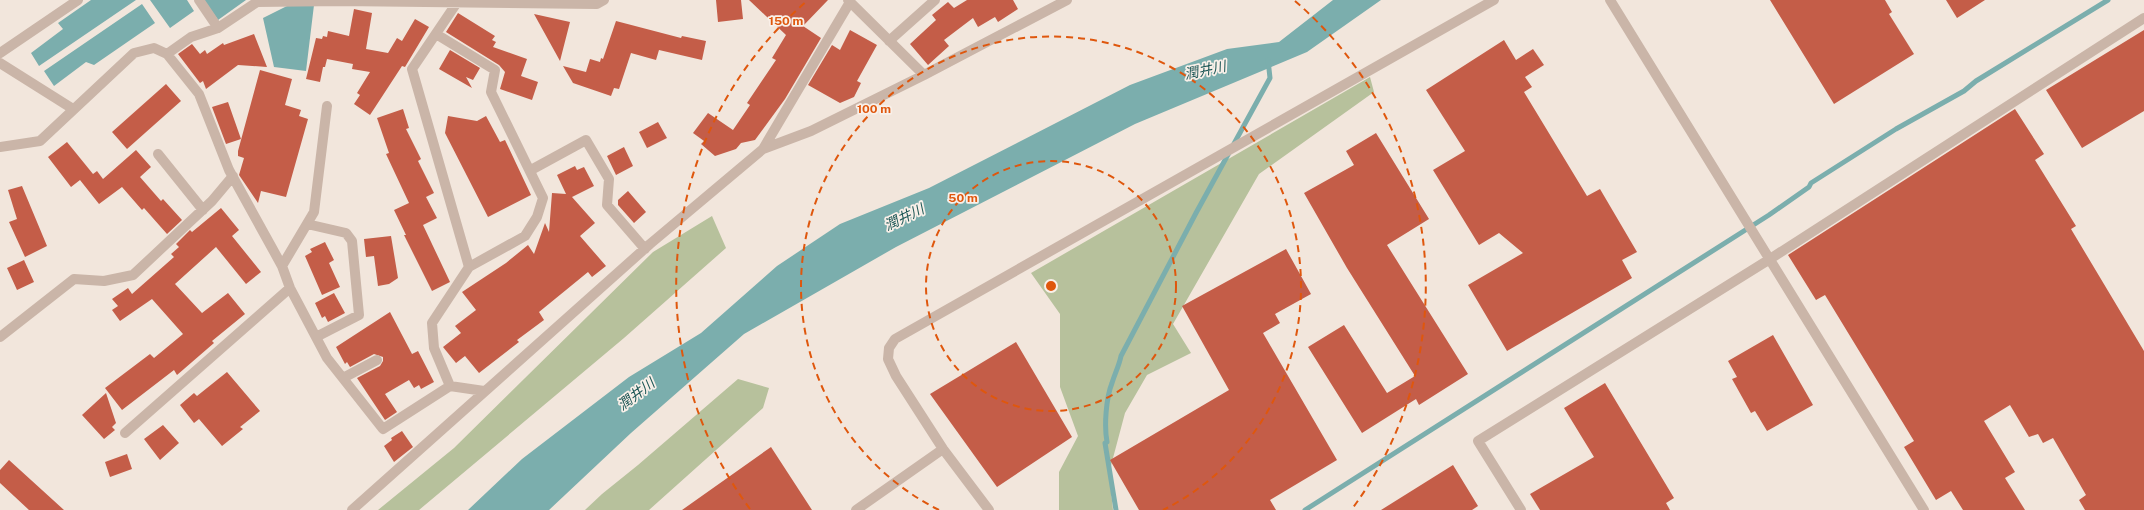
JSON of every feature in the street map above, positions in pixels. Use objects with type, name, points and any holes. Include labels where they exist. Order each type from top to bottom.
[{"type":"street","points":[[0,53],[78,0]]},
{"type":"street","points":[[200,0],[218,28]]},
{"type":"street","points":[[167,54],[191,37],[218,28],[257,2],[341,0],[456,4],[552,2],[597,4],[604,0]]},
{"type":"street","points":[[889,41],[935,0]]},
{"type":"street","points":[[352,510],[645,249],[763,150],[811,131],[924,76],[1067,0]]},
{"type":"street","points":[[988,510],[943,449],[896,376],[888,359],[889,348],[896,339],[1494,0]]},
{"type":"street","points":[[1610,0],[1924,510]]},
{"type":"street","points":[[763,150],[849,1],[924,76]]},
{"type":"street","points":[[456,4],[412,69],[469,267]]},
{"type":"street","points":[[1521,510],[1478,441],[1770,259],[2144,18]]},
{"type":"street","points":[[436,34],[495,70],[491,92],[531,170],[543,198],[537,217],[526,236],[469,267],[432,323],[434,348],[450,386]]},
{"type":"street","points":[[0,147],[40,141],[134,53],[154,48],[167,54],[199,94],[232,176],[282,266],[290,288],[327,358],[383,429],[450,386],[484,391]]},
{"type":"street","points":[[0,63],[73,109]]},
{"type":"street","points":[[282,266],[314,212],[327,106]]},
{"type":"street","points":[[531,170],[586,140],[609,179],[607,205],[645,249]]},
{"type":"street","points":[[158,154],[203,210]]},
{"type":"street","points":[[0,337],[74,279],[104,281],[133,275],[203,210],[232,176]]},
{"type":"street","points":[[307,224],[346,233],[352,241],[359,315],[316,337]]},
{"type":"street","points":[[125,433],[290,288]]},
{"type":"street","points":[[342,378],[377,360]]},
{"type":"street","points":[[856,510],[943,449]]},
{"type":"green space","points":[[1370,77],[1374,92],[1259,174],[1173,324],[1191,353],[1147,375],[1125,413],[1109,473],[1113,510],[1059,510],[1059,472],[1078,436],[1060,387],[1060,314],[1031,273]]},
{"type":"green space","points":[[712,216],[726,248],[624,338],[419,510],[378,510],[454,448],[653,252]]},
{"type":"green space","points":[[738,379],[769,388],[763,408],[649,510],[585,510],[602,494]]},
{"type":"water","points":[[91,0],[136,0],[39,66],[31,53],[63,29],[58,23]]},
{"type":"water","points":[[150,0],[187,0],[194,11],[170,28]]},
{"type":"water","points":[[204,0],[246,0],[218,20]]},
{"type":"water","name":"潤井川","points":[[1333,0],[1381,0],[1307,52],[1135,124],[896,247],[744,334],[631,433],[549,510],[468,510],[522,459],[629,377],[701,333],[777,266],[840,224],[929,188],[1130,85],[1227,49],[1279,42]]},
{"type":"water","points":[[142,4],[155,23],[94,65],[86,62],[54,86],[44,71]]},
{"type":"water","points":[[314,5],[306,71],[274,67],[263,18],[287,6]]},
{"type":"building","points":[[716,0],[741,0],[743,19],[718,22]]},
{"type":"building","points":[[749,0],[828,0],[803,26],[821,38],[785,99],[755,140],[741,143],[736,149],[715,156],[701,144],[704,141],[693,133],[708,113],[733,130],[750,105],[747,103],[776,60],[772,58],[786,35]]},
{"type":"building","points":[[967,0],[1013,0],[1018,9],[998,22],[995,17],[978,27],[973,18],[944,40],[949,46],[928,65],[910,44],[936,20],[932,15],[948,2],[954,8]]},
{"type":"building","points":[[1770,0],[1885,0],[1892,12],[1889,14],[1914,54],[1834,104]]},
{"type":"building","points":[[1946,0],[1985,0],[1957,18]]},
{"type":"building","points":[[354,9],[372,13],[366,49],[388,53],[397,38],[402,41],[415,19],[429,27],[405,67],[402,66],[370,115],[354,104],[360,95],[357,93],[370,72],[352,69],[353,64],[327,59],[325,67],[323,67],[320,82],[306,79],[316,38],[322,39],[323,36],[327,37],[328,31],[349,36]]},
{"type":"building","points":[[458,13],[495,36],[492,40],[496,42],[493,47],[527,59],[521,76],[538,82],[532,100],[500,89],[505,72],[499,65],[446,32]]},
{"type":"building","points":[[534,14],[570,22],[560,61]]},
{"type":"building","points":[[616,21],[681,38],[682,36],[706,41],[702,60],[659,50],[656,60],[631,53],[619,89],[614,88],[611,96],[573,83],[563,66],[586,72],[590,59],[600,62],[601,58],[603,59]]},
{"type":"building","points":[[850,30],[877,45],[857,81],[861,83],[854,97],[840,103],[808,85],[832,45],[840,50]]},
{"type":"building","points":[[2144,30],[2144,111],[2082,148],[2046,90]]},
{"type":"building","points":[[254,34],[267,67],[238,65],[206,89],[203,81],[200,83],[178,54],[192,44],[200,54],[205,50],[207,54],[223,43],[224,45]]},
{"type":"building","points":[[1504,40],[1516,60],[1533,49],[1544,65],[1525,77],[1532,87],[1524,92],[1587,196],[1600,189],[1637,252],[1622,260],[1632,278],[1507,351],[1468,285],[1523,253],[1499,233],[1479,245],[1433,170],[1465,151],[1426,90]]},
{"type":"building","points":[[450,50],[480,68],[473,80],[466,77],[472,88],[439,69]]},
{"type":"building","points":[[260,70],[292,79],[285,105],[301,110],[299,116],[308,119],[286,197],[261,191],[258,203],[239,175],[244,158],[238,156],[238,151]]},
{"type":"building","points":[[166,84],[181,101],[127,149],[112,132]]},
{"type":"building","points":[[228,102],[241,139],[226,144],[212,107]]},
{"type":"building","points":[[403,109],[409,128],[406,129],[421,159],[418,161],[434,193],[426,197],[437,218],[423,225],[450,282],[432,291],[404,235],[406,235],[394,210],[409,203],[386,154],[389,153],[377,118]]},
{"type":"building","points":[[2015,109],[2044,154],[2035,160],[2076,226],[2071,229],[2144,351],[2144,510],[2085,510],[2079,500],[2086,495],[2053,438],[2043,443],[2038,434],[2029,437],[2010,405],[1984,421],[2015,472],[2005,478],[2025,510],[1963,510],[1951,491],[1936,500],[1904,447],[1914,441],[1825,295],[1816,300],[1788,255]]},
{"type":"building","points":[[448,116],[477,121],[486,116],[500,142],[505,140],[531,195],[488,217],[445,133]]},
{"type":"building","points":[[658,122],[667,138],[647,148],[639,132]]},
{"type":"building","points":[[1376,133],[1429,219],[1387,245],[1468,374],[1419,405],[1416,399],[1362,433],[1308,347],[1344,325],[1387,393],[1415,376],[1347,268],[1304,193],[1354,165],[1346,151]]},
{"type":"building","points":[[67,142],[93,174],[97,171],[103,179],[136,150],[151,167],[140,177],[161,201],[163,199],[182,220],[167,234],[144,208],[142,210],[122,187],[99,204],[80,180],[71,187],[48,157]]},
{"type":"building","points":[[624,147],[633,166],[616,175],[607,156]]},
{"type":"building","points":[[575,166],[577,170],[584,167],[594,186],[572,197],[595,223],[580,236],[606,266],[592,277],[588,272],[539,312],[544,320],[517,340],[519,342],[479,373],[465,356],[456,363],[443,347],[461,333],[455,326],[476,310],[462,292],[506,263],[528,245],[534,254],[545,223],[549,232],[552,193],[566,194],[557,175]]},
{"type":"building","points":[[22,186],[47,246],[25,257],[9,222],[17,219],[8,190]]},
{"type":"building","points":[[628,191],[646,212],[634,223],[618,205],[618,200]]},
{"type":"building","points":[[221,208],[239,230],[232,236],[261,272],[246,284],[216,247],[175,284],[202,313],[228,293],[245,314],[212,341],[214,343],[177,375],[174,370],[122,410],[105,388],[150,354],[154,358],[183,334],[152,299],[120,321],[112,310],[118,306],[112,299],[128,288],[132,294],[174,257],[171,254],[179,247],[176,244],[190,230],[192,232]]},
{"type":"building","points":[[391,236],[398,278],[389,284],[378,286],[374,256],[366,257],[364,239]]},
{"type":"building","points":[[325,242],[334,260],[329,263],[340,287],[322,295],[305,256],[312,252],[310,249]]},
{"type":"building","points":[[1286,249],[1311,294],[1275,314],[1280,323],[1263,333],[1337,460],[1270,500],[1276,510],[1139,510],[1110,460],[1229,390],[1182,306]]},
{"type":"building","points":[[24,260],[34,282],[17,290],[7,268]]},
{"type":"building","points":[[334,293],[345,313],[328,322],[325,316],[322,318],[315,303]]},
{"type":"building","points":[[390,312],[412,354],[418,351],[434,382],[421,389],[419,385],[414,388],[409,380],[385,394],[397,412],[385,420],[357,378],[380,366],[383,361],[383,357],[374,354],[350,367],[347,362],[345,364],[336,347]]},
{"type":"building","points":[[1773,335],[1813,405],[1767,431],[1755,411],[1751,413],[1732,379],[1737,377],[1728,361]]},
{"type":"building","points":[[1016,342],[1072,437],[997,487],[930,394]]},
{"type":"building","points":[[227,372],[260,411],[240,427],[243,429],[222,446],[199,419],[194,423],[180,405],[194,393],[197,396]]},
{"type":"building","points":[[1605,383],[1674,498],[1666,503],[1670,510],[1540,510],[1530,494],[1594,457],[1564,408]]},
{"type":"building","points":[[106,393],[116,423],[112,427],[115,430],[104,439],[82,415]]},
{"type":"building","points":[[163,425],[179,443],[160,460],[144,439]]},
{"type":"building","points":[[402,431],[413,447],[394,462],[384,446],[392,440],[391,438]]},
{"type":"building","points":[[771,447],[812,510],[682,510]]},
{"type":"building","points":[[127,454],[132,469],[110,477],[105,462]]},
{"type":"building","points":[[9,460],[64,510],[29,510],[0,483],[0,470]]},
{"type":"building","points":[[1453,465],[1478,506],[1472,510],[1381,510]]},
{"type":"waterway","points":[[1305,510],[1769,215],[1809,187],[1811,183],[1896,129],[1964,91],[1976,81],[2108,0]]},
{"type":"waterway","points":[[1116,510],[1105,443],[1107,442],[1107,404],[1110,389],[1121,356],[1196,213],[1270,78],[1268,60]]}]
